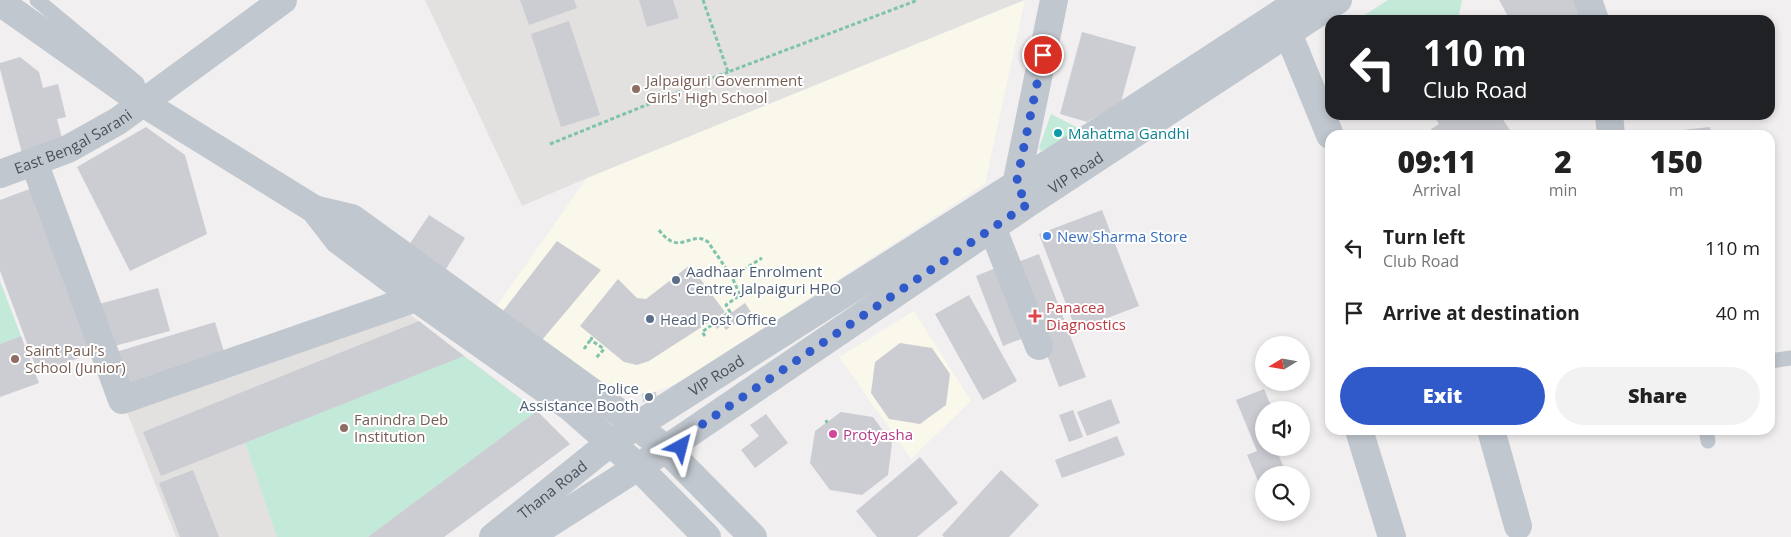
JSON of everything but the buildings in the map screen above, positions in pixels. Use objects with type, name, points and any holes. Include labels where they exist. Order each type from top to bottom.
[{"type":"street","name":"East Bengal Sarani","points":[[0,174],[68,149],[118,121],[282,0]]},
{"type":"street","points":[[1022,194],[1054,0]]},
{"type":"street","name":"VIP Road","points":[[661,437],[992,227],[1022,194],[1301,0]]},
{"type":"street","name":"VIP Road","points":[[661,437],[702,384],[1022,194],[1288,33],[1338,0]]},
{"type":"street","points":[[1588,0],[1593,15]]},
{"type":"street","points":[[0,2],[143,103],[314,209],[352,218],[591,407],[625,455],[707,537]]},
{"type":"street","points":[[1288,33],[1328,130]]},
{"type":"street","points":[[34,162],[122,400],[416,298]]},
{"type":"street","points":[[314,209],[338,240],[416,298],[591,407],[661,437],[688,471],[753,537]]},
{"type":"street","points":[[992,227],[1039,346]]},
{"type":"street","points":[[591,407],[613,402],[644,405],[672,400],[685,395],[702,384]]},
{"type":"street","points":[[584,463],[590,458],[595,442],[590,425],[591,407]]},
{"type":"street","points":[[1361,435],[1392,537]]},
{"type":"street","points":[[1492,435],[1518,526]]},
{"type":"street","points":[[625,455],[661,437]]},
{"type":"street","points":[[625,455],[661,437]]},
{"type":"street","name":"Thana Road","points":[[493,537],[584,463],[625,455]]},
{"type":"street","name":"Thana Road","points":[[528,537],[608,485],[625,455]]},
{"type":"street","points":[[608,485],[637,482],[658,488]]},
{"type":"lane","points":[[37,0],[137,82],[143,103]]},
{"type":"lane","points":[[1775,361],[1791,358]]},
{"type":"path","points":[[703,0],[728,72]]},
{"type":"path","points":[[550,144],[728,72],[918,0]]},
{"type":"path","points":[[659,230],[666,239],[672,242],[680,243],[699,238],[708,242],[732,277],[740,295],[726,305],[730,312],[702,332],[705,336]]},
{"type":"path","points":[[732,277],[762,258]]},
{"type":"path","points":[[584,349],[592,336],[592,340],[604,349],[596,358]]},
{"type":"shaded area","name":"Jalpaiguri Government Girls' High School","points":[[425,0],[1024,0],[522,206]]},
{"type":"shaded area","points":[[1025,0],[985,184],[688,377],[654,392],[626,394],[596,381],[493,311],[587,178]]},
{"type":"shaded area","name":"Fanindra Deb Institution","points":[[404,310],[537,411],[570,444],[444,537],[176,537],[125,407]]},
{"type":"shaded area","points":[[914,311],[971,401],[911,459],[839,357]]},
{"type":"green space","points":[[1388,0],[1462,0],[1459,15],[1365,15]]},
{"type":"green space","points":[[1051,114],[1084,131],[1041,151],[1039,148]]},
{"type":"green space","points":[[0,281],[21,336],[0,344]]},
{"type":"green space","points":[[464,356],[537,411],[368,537],[277,537],[245,442]]},
{"type":"place","name":"Jalpaiguri Government Girls' High School","points":[[636,89]]},
{"type":"place","name":"Mahatma Gandhi","points":[[1058,133]]},
{"type":"place","name":"New Sharma Store","points":[[1047,236]]},
{"type":"place","name":"Aadhaar Enrolment Centre, Jalpaiguri HPO","points":[[676,280]]},
{"type":"place","name":"Panacea Diagnostics","points":[[1035,316]]},
{"type":"place","name":"Head Post Office","points":[[650,319]]},
{"type":"place","name":"Saint Paul's School (Junior)","points":[[15,359]]},
{"type":"place","name":"Police Assistance Booth","points":[[649,397]]},
{"type":"place","name":"Fanindra Deb Institution","points":[[344,428]]},
{"type":"place","name":"Protyasha","points":[[833,434]]},
{"type":"route","points":[[681,447],[688,434],[1028,204],[1016,185],[1043,55]]}]
